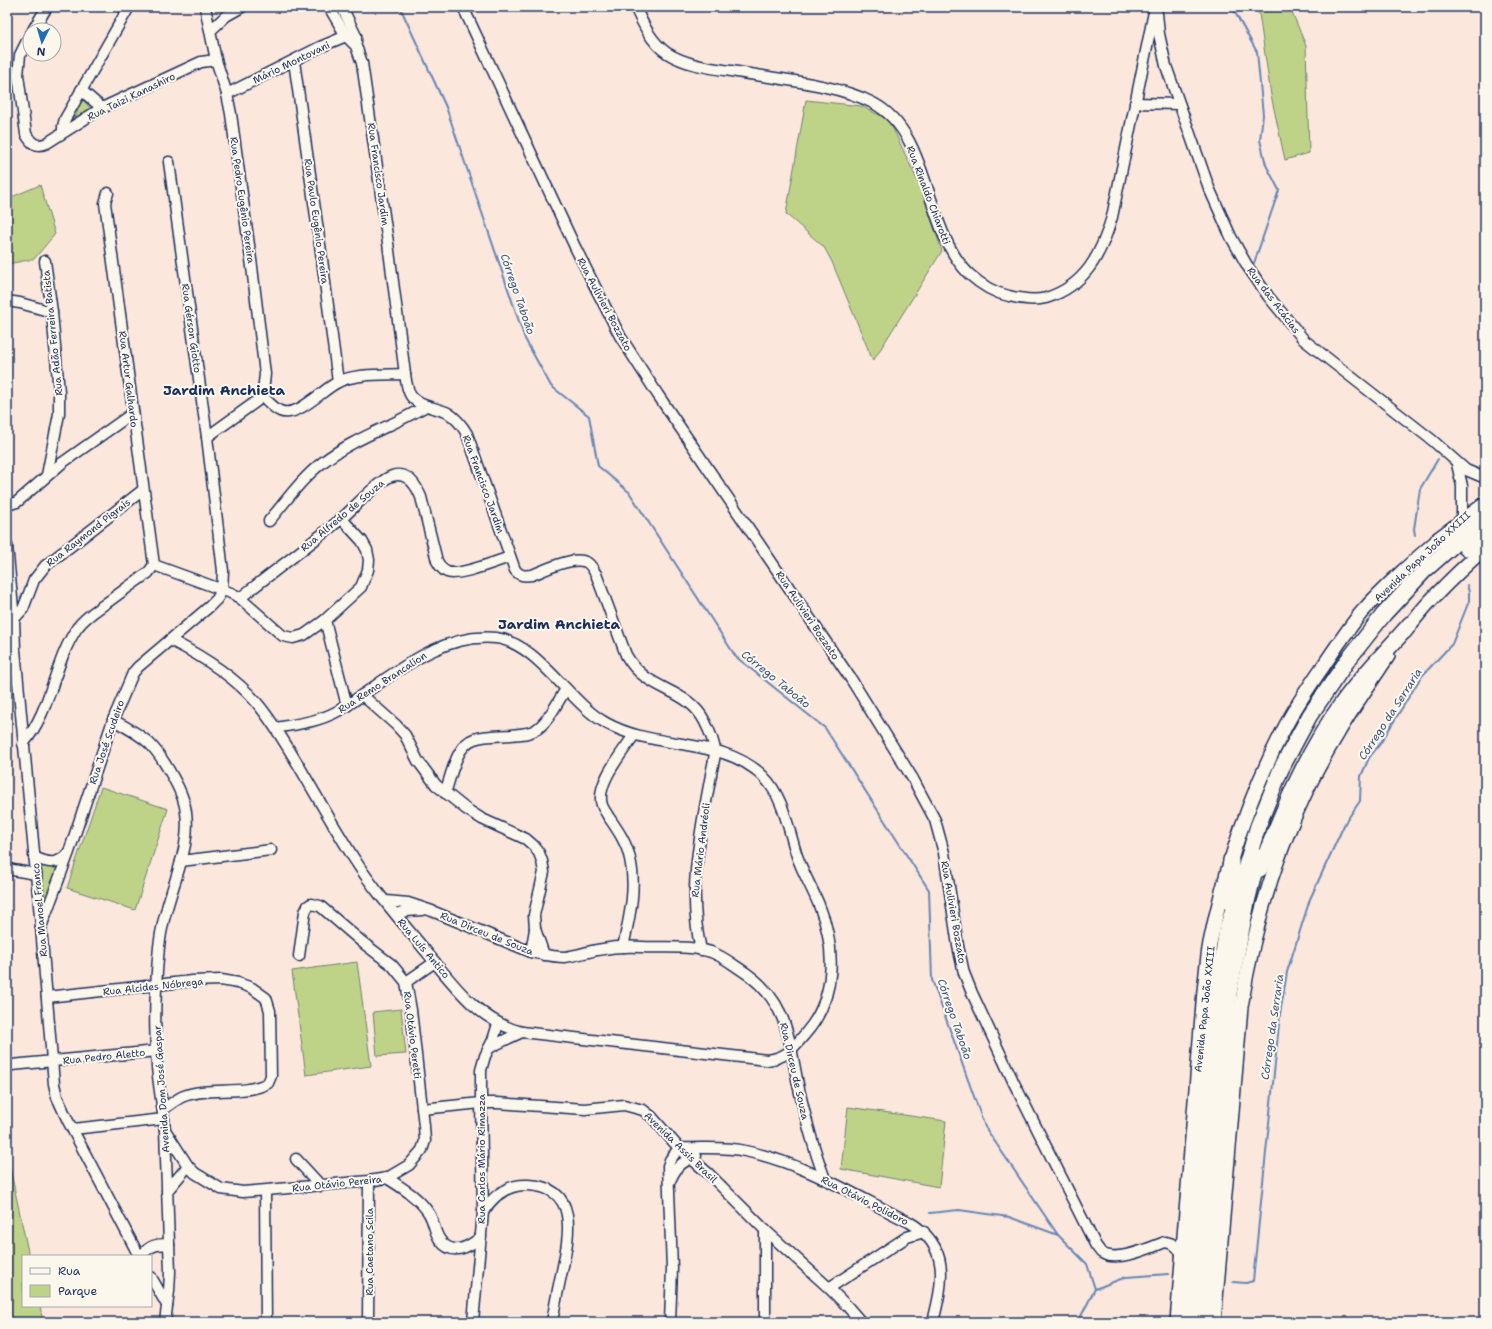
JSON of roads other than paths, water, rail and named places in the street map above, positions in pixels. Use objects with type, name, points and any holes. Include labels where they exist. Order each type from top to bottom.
[{"type":"highway","points":[[1438,540],[1485,505]]},
{"type":"highway","name":"Avenida Papa João XXIII","points":[[1204,1322],[1207,1193],[1214,1021],[1227,929],[1249,852],[1264,809],[1281,769],[1310,715],[1358,646],[1384,614],[1424,571],[1485,517]]},
{"type":"highway","name":"Avenida Papa João XXIII","points":[[1190,1322],[1207,1193],[1229,993],[1247,902],[1261,847],[1275,807],[1306,742],[1358,660],[1403,606],[1438,572],[1485,531]]},
{"type":"highway","points":[[1247,902],[1284,808],[1314,748],[1340,706],[1410,624]]},
{"type":"highway","points":[[1227,929],[1231,860]]},
{"type":"main road","name":"Avenida Papa João XXIII","points":[[1177,1322],[1204,991],[1210,944],[1231,860],[1251,800],[1284,727],[1344,635],[1392,581],[1485,498]]},
{"type":"main road","points":[[1214,1322],[1240,1014],[1246,972],[1262,908],[1282,848],[1312,780],[1337,734],[1410,624],[1447,584],[1485,548]]},
{"type":"street","points":[[38,22],[47,7]]},
{"type":"street","points":[[63,132],[62,126],[65,119],[130,7]]},
{"type":"street","points":[[210,31],[226,16],[242,7]]},
{"type":"street","name":"Rua Francisco Jardim","points":[[329,7],[346,36],[356,46]]},
{"type":"street","points":[[342,7],[356,36]]},
{"type":"street","name":"Rua Aulivieri Bozzato","points":[[463,7],[572,240],[620,336],[658,395],[851,679],[913,779],[934,820],[944,853],[958,946],[964,973],[1014,1084],[1096,1246],[1102,1254],[1118,1256],[1133,1253],[1165,1242],[1174,1244],[1183,1255]]},
{"type":"street","name":"Rua Rinaldo Chiarotti","points":[[635,7],[642,23],[655,42],[667,53],[682,60],[703,66],[828,87],[852,94],[874,104],[888,113],[899,125],[910,142],[920,166],[941,229],[948,246],[961,266],[979,284],[1000,294],[1021,299],[1042,299],[1058,294],[1072,286],[1086,273],[1105,239],[1112,217],[1156,7]]},
{"type":"street","name":"Rua das Acácias","points":[[1156,7],[1162,50],[1179,104],[1209,188],[1230,237],[1268,296],[1304,340],[1432,440],[1458,464],[1472,474],[1485,478]]},
{"type":"street","points":[[206,12],[226,16]]},
{"type":"street","name":"Rua Pedro Eugênio Pereira","points":[[206,12],[216,60],[227,94],[234,129],[264,361],[264,385],[261,395]]},
{"type":"street","name":"Mário Montovani","points":[[227,94],[346,36],[356,36]]},
{"type":"street","name":"Rua Francisco Jardim","points":[[356,36],[356,46],[365,74],[405,374],[408,390],[411,396],[426,406],[449,414],[462,426],[467,434],[514,570],[519,575],[532,575],[569,561],[578,560],[586,562],[592,567],[596,574],[626,655],[631,664],[650,681],[691,703],[699,712],[705,723],[715,750]]},
{"type":"street","name":"Rua Taizi Kanashiro","points":[[201,62],[214,49]]},
{"type":"street","name":"Rua Taizi Kanashiro","points":[[22,51],[20,55],[18,75],[26,134],[30,142],[39,146],[47,143],[102,108],[201,62],[216,60]]},
{"type":"street","name":"Rua Paulo Eugênio Pereira","points":[[294,61],[322,252],[338,382]]},
{"type":"street","points":[[81,90],[102,108]]},
{"type":"street","points":[[1135,103],[1179,104]]},
{"type":"street","name":"Rua Gérson Giotto","points":[[169,162],[222,558],[222,590]]},
{"type":"street","name":"Rua Artur Galhardo","points":[[108,193],[105,203],[154,565]]},
{"type":"street","name":"Rua Adão Ferreira Batista","points":[[45,261],[58,371],[59,414],[47,475]]},
{"type":"street","points":[[7,301],[20,302],[52,312]]},
{"type":"street","points":[[207,437],[251,406],[261,395],[274,407],[287,413],[292,412],[338,382],[356,377],[405,374]]},
{"type":"street","points":[[270,521],[300,484],[323,462],[338,452],[426,406]]},
{"type":"street","points":[[7,505],[17,502],[47,475],[81,449],[133,413]]},
{"type":"street","points":[[1458,464],[1462,486],[1462,518]]},
{"type":"street","name":"Rua Alfredo de Souza","points":[[240,598],[341,518],[392,475],[408,478],[413,482],[419,492],[437,561],[445,572],[458,573],[510,556]]},
{"type":"street","name":"Rua Raymond Pigrais","points":[[14,619],[22,609],[34,580],[54,557],[143,490]]},
{"type":"street","points":[[23,744],[31,735],[40,719],[67,648],[78,626],[87,617],[148,573],[154,565],[240,598],[277,632],[287,638],[300,637],[325,620],[361,587],[368,570],[369,560],[367,550],[341,518]]},
{"type":"street","name":"Rua Manoel Franco","points":[[7,545],[14,619],[11,651],[23,744],[36,874],[54,1084],[57,1097],[139,1255]]},
{"type":"street","name":"Rua José Scudeiro","points":[[41,927],[69,852],[113,720],[133,673],[138,667],[213,604],[222,590]]},
{"type":"street","points":[[325,620],[347,706]]},
{"type":"street","name":"Rua Remo Brancalion","points":[[276,728],[324,718],[347,706],[409,663],[432,650],[446,644],[478,638],[506,640],[527,651],[592,714],[607,724],[634,735],[660,742],[715,750],[737,757],[763,776],[778,798],[801,868],[824,920],[831,961],[827,994],[819,1014],[809,1029],[791,1050]]},
{"type":"street","name":"Rua Luís Antico","points":[[170,640],[209,661],[230,677],[257,703],[276,728],[354,859],[435,962],[480,1012],[498,1024],[522,1032],[767,1060],[777,1059],[791,1050]]},
{"type":"street","points":[[445,793],[457,758],[466,744],[474,739],[526,734],[537,729],[546,720],[566,689]]},
{"type":"street","points":[[362,695],[405,735],[425,772],[445,793],[482,819],[526,839],[539,853],[544,872],[534,915],[535,929],[531,952]]},
{"type":"street","name":"Avenida Dom José Gaspar","points":[[113,720],[132,730],[150,744],[163,762],[183,800],[187,823],[181,861],[161,931],[158,958],[156,1021],[157,1051],[164,1130],[170,1272],[165,1322]]},
{"type":"street","points":[[623,947],[632,894],[630,860],[627,847],[602,806],[601,794],[603,785],[610,771],[634,735]]},
{"type":"street","name":"Rua Mário Andréoli","points":[[701,950],[696,922],[694,885],[700,838],[715,750]]},
{"type":"street","points":[[181,861],[271,850]]},
{"type":"street","points":[[34,857],[52,863],[64,858],[69,852]]},
{"type":"street","points":[[7,869],[36,874]]},
{"type":"street","name":"Rua Dirceu de Souza","points":[[386,901],[408,903],[531,952],[544,955],[565,957],[623,947],[701,950],[712,953],[745,972],[771,995],[784,1019],[789,1033],[791,1050],[810,1135],[825,1179]]},
{"type":"street","name":"Rua Otávio Peretti","points":[[299,956],[305,912],[308,906],[311,904],[316,904],[392,965],[406,982],[411,1010],[425,1141],[422,1150],[409,1165],[387,1178]]},
{"type":"street","name":"Rua Dirceu de Souza","points":[[396,914],[406,911],[426,910]]},
{"type":"street","points":[[535,929],[544,955]]},
{"type":"street","points":[[406,982],[435,962]]},
{"type":"street","name":"Rua Alcides Nóbrega","points":[[47,997],[192,981],[221,980],[238,983],[258,991],[266,998],[270,1011],[271,1076],[268,1083],[255,1088],[213,1091],[185,1096],[163,1114]]},
{"type":"street","name":"Rua Carlos Mário Rimazza","points":[[473,1322],[483,1212],[480,1103],[481,1070],[498,1024]]},
{"type":"street","points":[[489,1048],[522,1032]]},
{"type":"street","name":"Rua Pedro Aletto","points":[[12,1065],[157,1051]]},
{"type":"street","name":"Avenida Assis Brasil","points":[[422,1109],[480,1103],[497,1103],[580,1109],[624,1105],[643,1110],[652,1117],[679,1148],[709,1174],[765,1230],[829,1288],[861,1322]]},
{"type":"street","points":[[73,1129],[163,1114]]},
{"type":"street","name":"Rua Otávio Pereira","points":[[164,1130],[188,1166],[221,1189],[243,1192],[265,1191],[387,1178],[419,1202],[428,1211],[440,1240],[445,1245],[458,1249],[465,1248],[480,1237]]},
{"type":"street","points":[[670,1322],[672,1268],[668,1166],[670,1160],[679,1148]]},
{"type":"street","name":"Rua Otávio Polidoro","points":[[679,1148],[728,1148],[745,1150],[791,1164],[825,1179],[924,1232],[935,1246],[941,1267],[940,1292],[933,1322]]},
{"type":"street","name":"Rua Otávio Polidoro","points":[[668,1184],[678,1166],[713,1148]]},
{"type":"street","points":[[296,1158],[321,1186]]},
{"type":"street","points":[[167,1190],[188,1166]]},
{"type":"street","name":"Rua Caetano Scila","points":[[368,1322],[369,1181]]},
{"type":"street","points":[[483,1212],[497,1194],[517,1186],[527,1185],[540,1187],[549,1190],[560,1198],[566,1209],[569,1224],[568,1239],[552,1322]]},
{"type":"street","points":[[265,1191],[266,1322]]},
{"type":"street","points":[[904,1220],[907,1237]]},
{"type":"street","points":[[765,1230],[765,1322]]},
{"type":"street","points":[[829,1288],[907,1237],[924,1232]]},
{"type":"street","points":[[141,1255],[151,1246],[159,1244],[169,1245]]},
{"type":"street","points":[[152,1274],[159,1276],[170,1272]]},
{"type":"street","points":[[152,1279],[167,1306]]},
{"type":"waterway","name":"Córrego Taboão","points":[[400,7],[446,107],[525,339],[551,386],[589,416],[598,466],[629,492],[736,657],[825,728],[929,890],[932,980],[985,1127],[1058,1235],[1087,1264],[1095,1289],[1078,1322]]},
{"type":"waterway","points":[[1232,7],[1257,52],[1263,115],[1260,140],[1266,165],[1279,190],[1254,263]]},
{"type":"waterway","name":"Córrego da Serraria","points":[[1415,535],[1414,529],[1420,489],[1438,459]]},
{"type":"waterway","name":"Córrego da Serraria","points":[[1233,1282],[1246,1283],[1253,1281],[1280,1014],[1287,972],[1310,899],[1345,823],[1360,801],[1361,776],[1369,758],[1380,744],[1421,677],[1452,644],[1469,601],[1467,585]]},
{"type":"waterway","points":[[930,1213],[959,1210],[1009,1217],[1058,1235]]},
{"type":"waterway","name":"Córrego da Serraria","points":[[1095,1289],[1126,1277],[1169,1274]]},
{"type":"district","name":"Jardim Anchieta","points":[[224,390]]},
{"type":"district","name":"Jardim Anchieta","points":[[559,624]]}]
